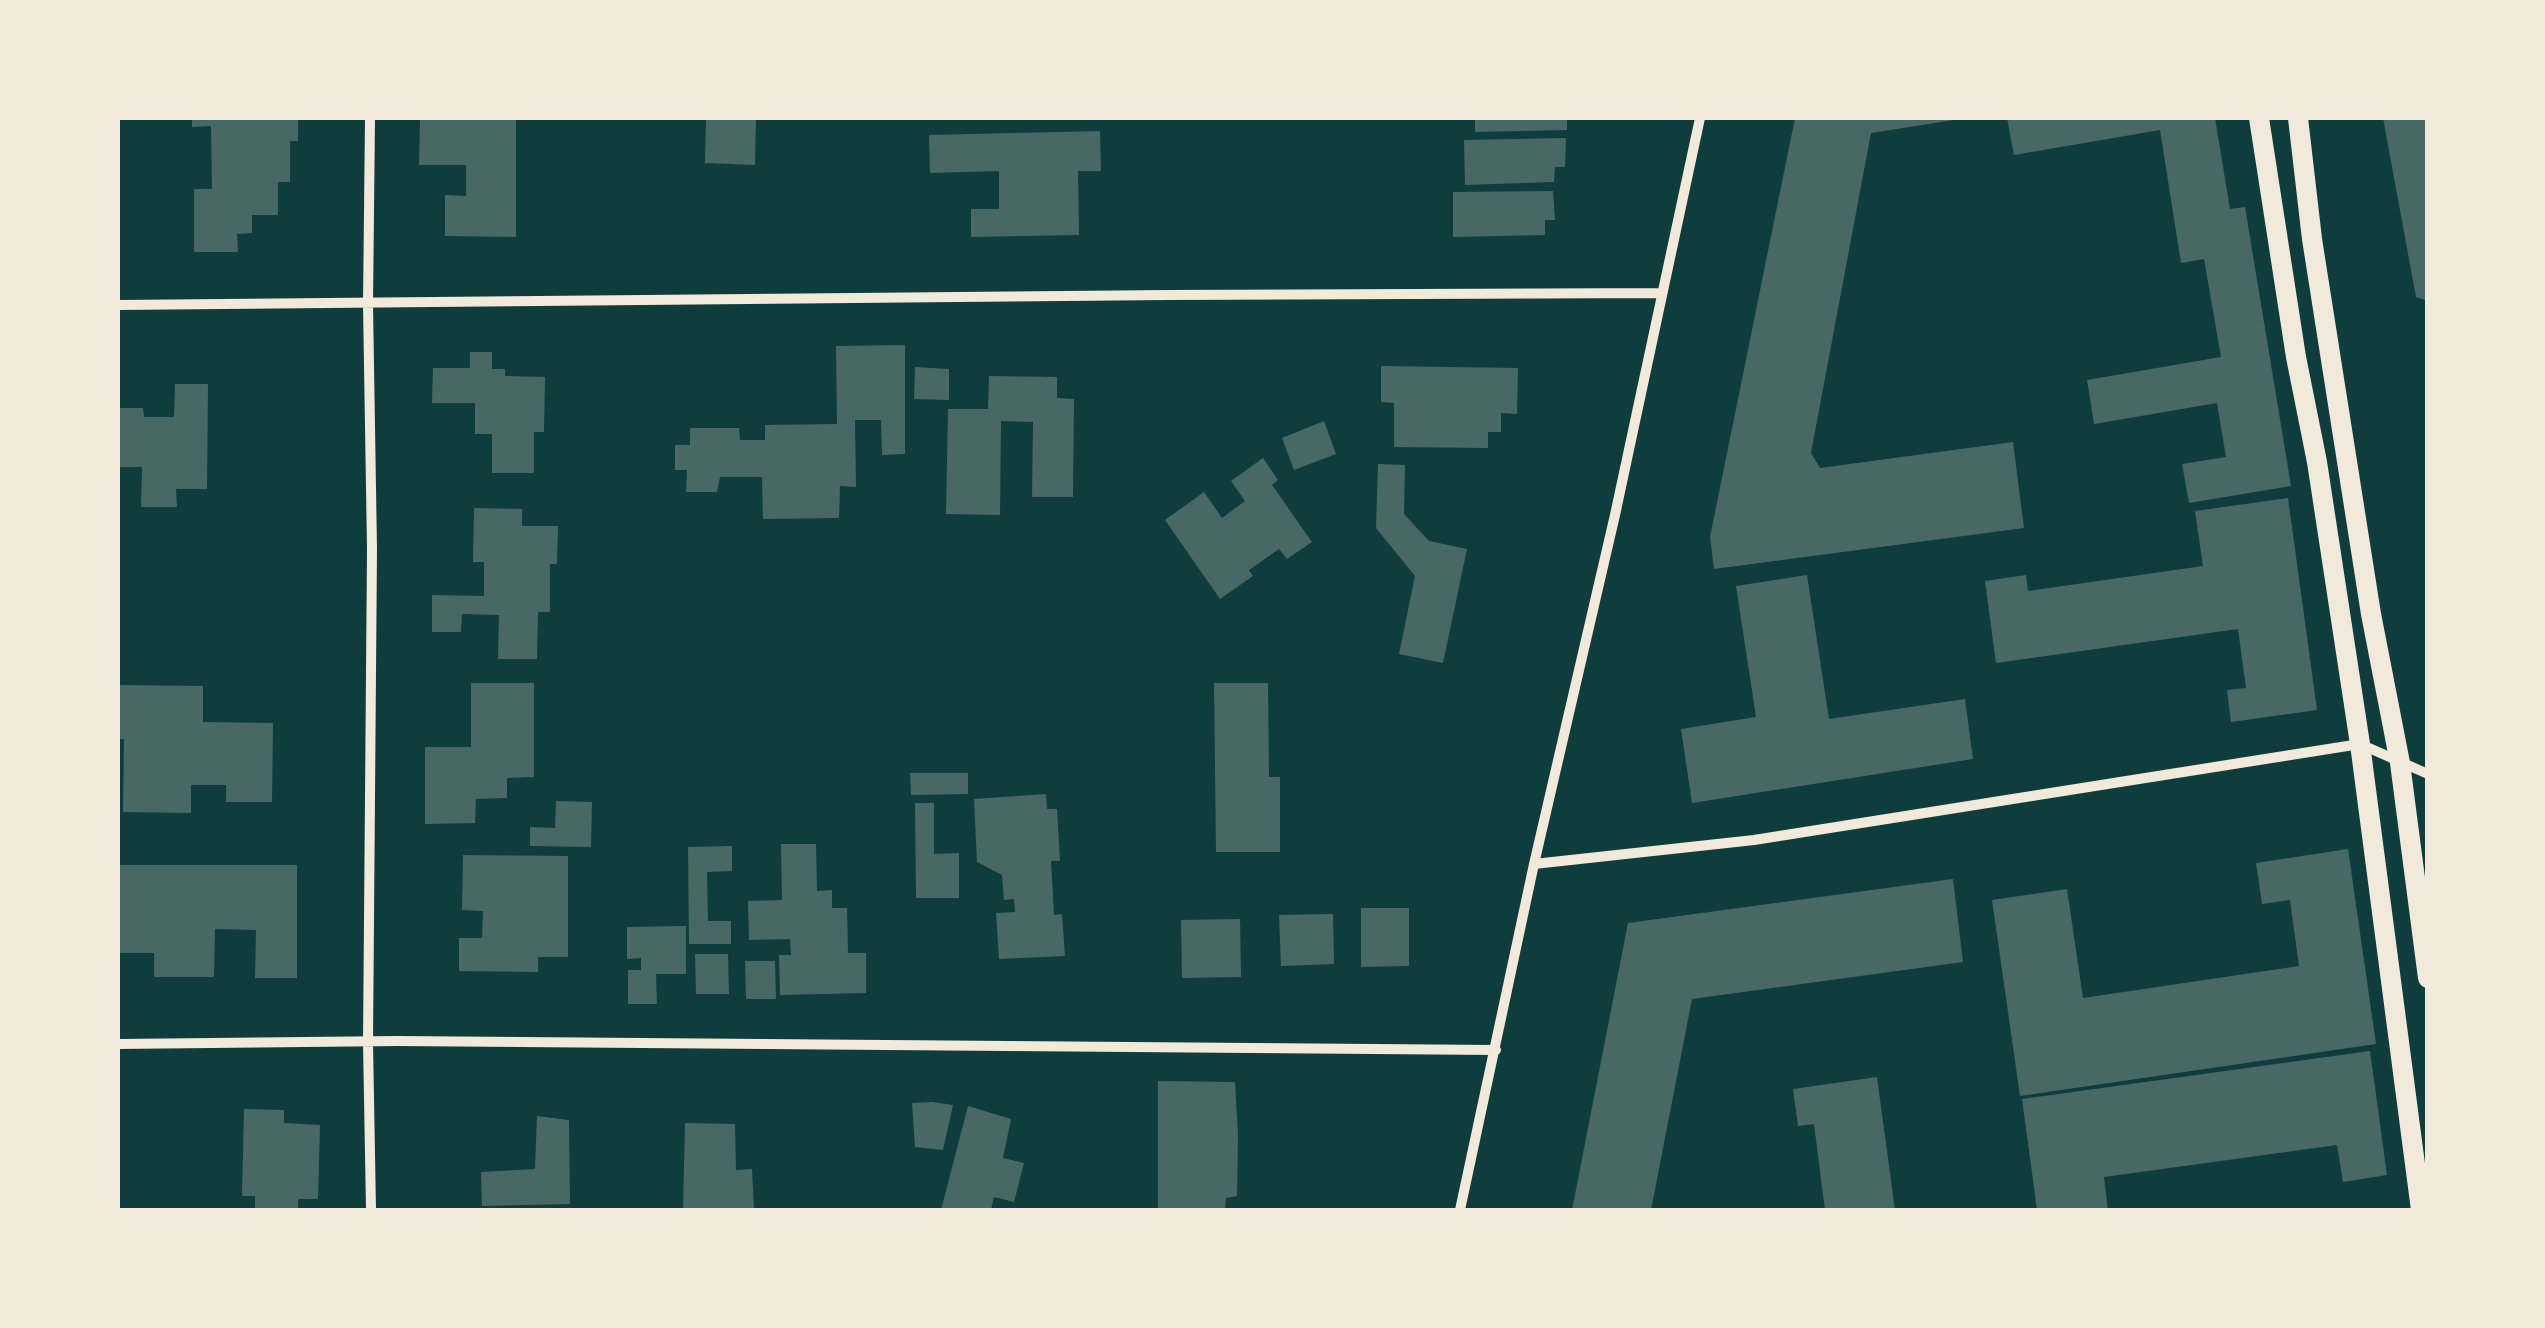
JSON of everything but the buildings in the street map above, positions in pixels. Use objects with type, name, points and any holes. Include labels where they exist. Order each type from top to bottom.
[{"type":"main road","points":[[2259,118],[2360,744],[2421,1210]]},
{"type":"main road","points":[[2298,118],[2312,238],[2371,614],[2400,763],[2428,978]]},
{"type":"street","points":[[370,118],[370,1210]]},
{"type":"street","points":[[1460,1210],[1534,864],[1616,515],[1700,118]]},
{"type":"street","points":[[118,306],[1662,293]]},
{"type":"street","points":[[1534,864],[1754,840],[2360,744],[2428,774]]},
{"type":"street","points":[[118,1044],[368,1042],[1496,1050]]}]
